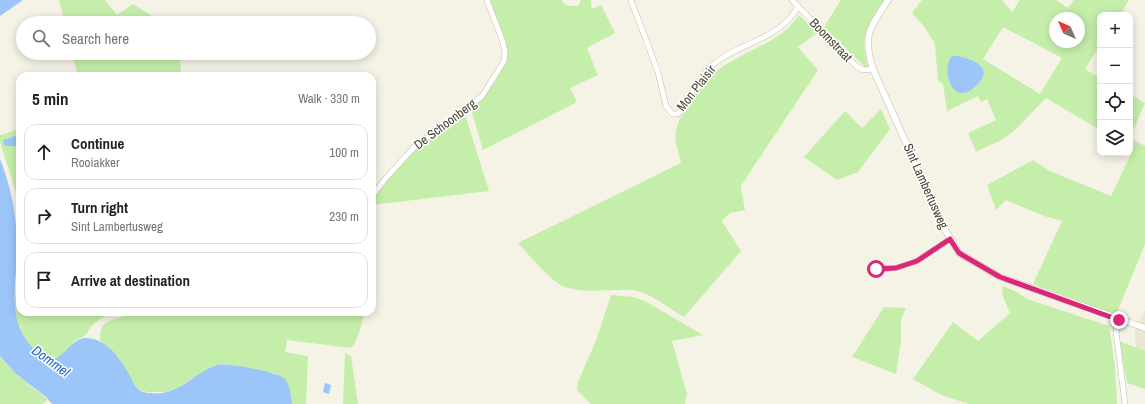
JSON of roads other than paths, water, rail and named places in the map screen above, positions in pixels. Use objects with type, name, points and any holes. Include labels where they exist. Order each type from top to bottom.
[{"type":"street","name":"De Schoonberg","points":[[376,191],[418,143],[442,128],[482,96],[504,61],[505,52],[503,42],[487,0]]},
{"type":"street","name":"Mon Plaisir","points":[[631,0],[658,72],[666,106],[672,114],[678,114],[705,73],[714,64],[779,28],[789,20],[798,6]]},
{"type":"street","name":"Boomstraat","points":[[792,0],[856,66],[863,70],[873,69]]},
{"type":"street","name":"Sint Lambertusweg","points":[[888,0],[873,24],[868,38],[868,54],[873,69],[944,228],[959,253],[1000,277],[1145,328]]},
{"type":"street","points":[[876,269],[896,268],[917,261],[950,239]]},
{"type":"street","points":[[1119,320],[1116,331],[1126,404]]},
{"type":"water","points":[[0,0],[23,0],[0,16]]},
{"type":"water","points":[[952,56],[970,59],[976,62],[983,70],[984,75],[981,80],[971,90],[963,93],[956,91],[952,86],[948,69]]},
{"type":"water","points":[[16,135],[16,146],[6,146],[4,145],[3,140]]},
{"type":"water","name":"Dommel","points":[[0,159],[10,188],[14,208],[16,229],[16,316],[23,335],[31,346],[41,355],[49,358],[56,357],[80,339],[94,339],[101,342],[113,351],[137,388],[146,393],[160,393],[177,388],[200,373],[217,365],[222,364],[251,368],[272,373],[284,378],[289,387],[292,404],[52,404],[46,397],[15,373],[0,356]]},
{"type":"water","points":[[325,383],[331,385],[329,394],[323,392]]}]
